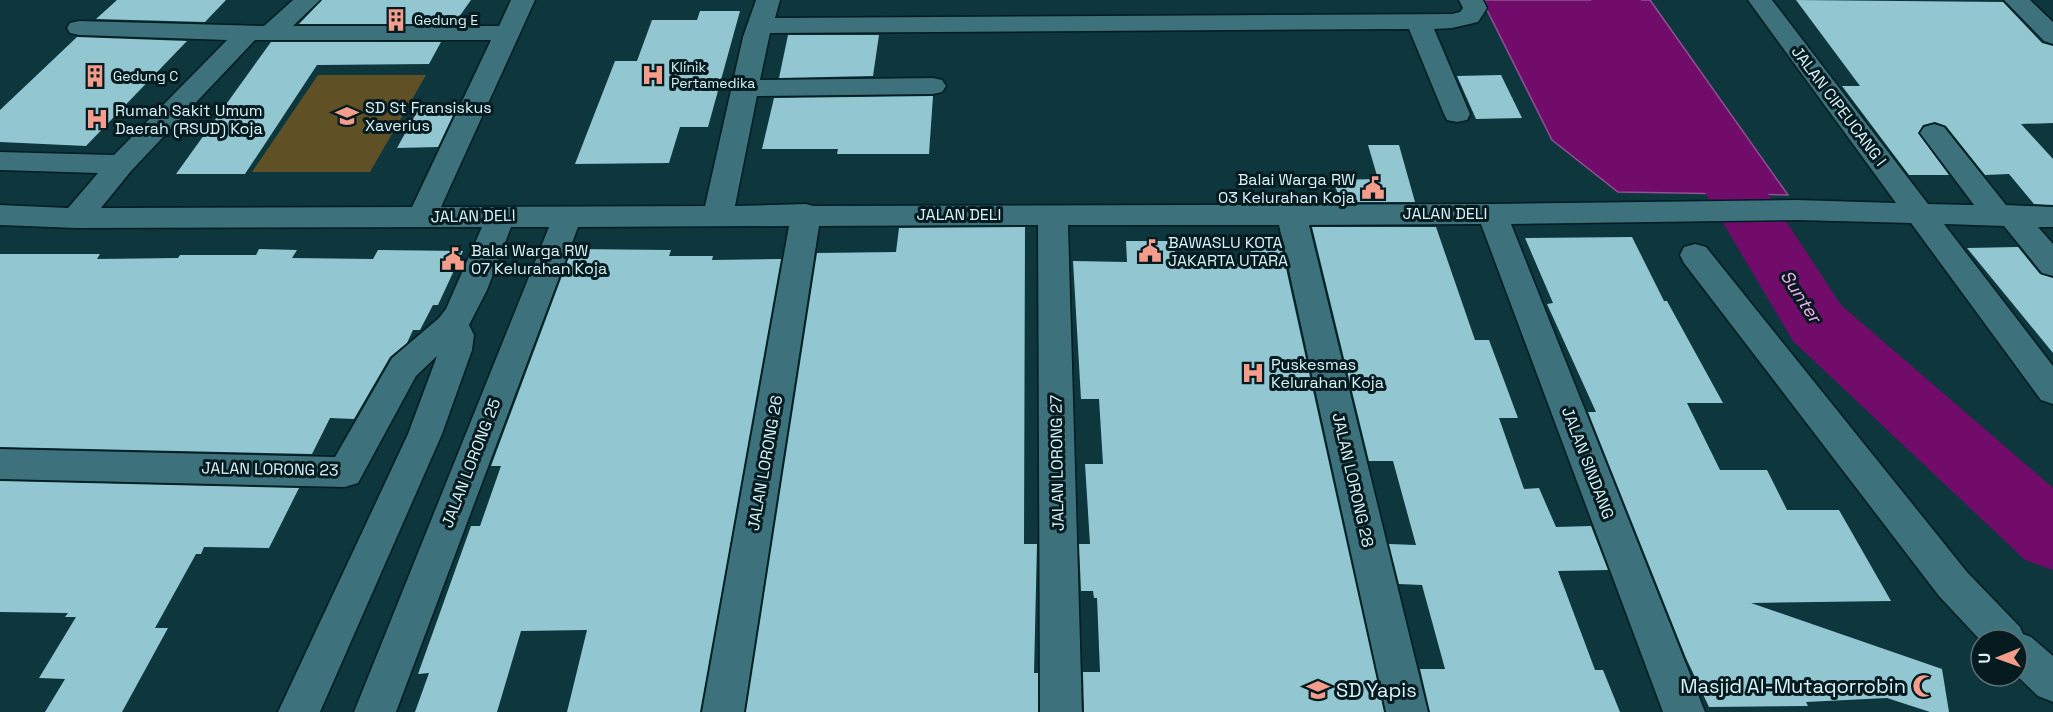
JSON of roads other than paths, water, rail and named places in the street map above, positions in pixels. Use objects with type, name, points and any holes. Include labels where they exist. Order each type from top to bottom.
[{"type":"street","points":[[76,218],[121,164],[259,33],[308,0]]},
{"type":"street","points":[[422,216],[523,0]]},
{"type":"street","points":[[717,215],[756,36],[768,0]]},
{"type":"street","points":[[761,26],[1452,21],[1469,17],[1475,8],[1471,0]]},
{"type":"street","name":"JALAN CIPEUCANG I","points":[[1760,0],[2053,391]]},
{"type":"street","points":[[2016,0],[2053,36]]},
{"type":"street","points":[[1418,21],[1456,114]]},
{"type":"street","points":[[80,28],[259,33],[507,33]]},
{"type":"street","points":[[746,88],[933,86]]},
{"type":"street","points":[[1934,133],[2004,214],[2053,266]]},
{"type":"street","points":[[0,161],[121,164]]},
{"type":"street","name":"JALAN DELI","points":[[0,215],[76,218],[1880,211],[2053,217]]},
{"type":"street","name":"JALAN LORONG 28","points":[[1291,213],[1407,712]]},
{"type":"street","name":"JALAN LORONG 26","points":[[723,712],[806,214]]},
{"type":"street","name":"JALAN LORONG 27","points":[[1053,214],[1061,712]]},
{"type":"street","name":"JALAN SINDANG","points":[[1492,214],[1684,712]]},
{"type":"street","name":"JALAN LORONG 25","points":[[375,712],[568,215]]},
{"type":"street","name":"JALAN LORONG 23","points":[[0,464],[345,472],[404,367],[417,352],[451,326],[462,309],[501,216]]},
{"type":"street","points":[[1695,255],[1953,584],[1995,628]]},
{"type":"street","points":[[299,712],[425,434],[456,350],[458,335],[451,326]]},
{"type":"street","points":[[2029,661],[2053,682]]},
{"type":"waterway","name":"Sunter","points":[[1616,0],[1817,323],[2053,536]]},
{"type":"place","name":"Gedung E","points":[[396,20]]},
{"type":"place","name":"Klinik Pertamedika","points":[[653,75]]},
{"type":"place","name":"Gedung C","points":[[95,76]]},
{"type":"place","name":"SD St Fransiskus Xaverius","points":[[347,116]]},
{"type":"place","name":"Rumah Sakit Umum Daerah (RSUD) Koja","points":[[97,119]]},
{"type":"place","name":"Balai Warga RW 03 Kelurahan Koja","points":[[1373,188]]},
{"type":"place","name":"BAWASLU KOTA JAKARTA UTARA","points":[[1150,251]]},
{"type":"place","name":"Balai Warga RW 07 Kelurahan Koja","points":[[453,259]]},
{"type":"place","name":"Puskesmas Kelurahan Koja","points":[[1253,373]]},
{"type":"place","name":"Masjid Al-Mutaqorrobin","points":[[1924,686]]},
{"type":"place","name":"SD Yapis","points":[[1318,690]]}]
